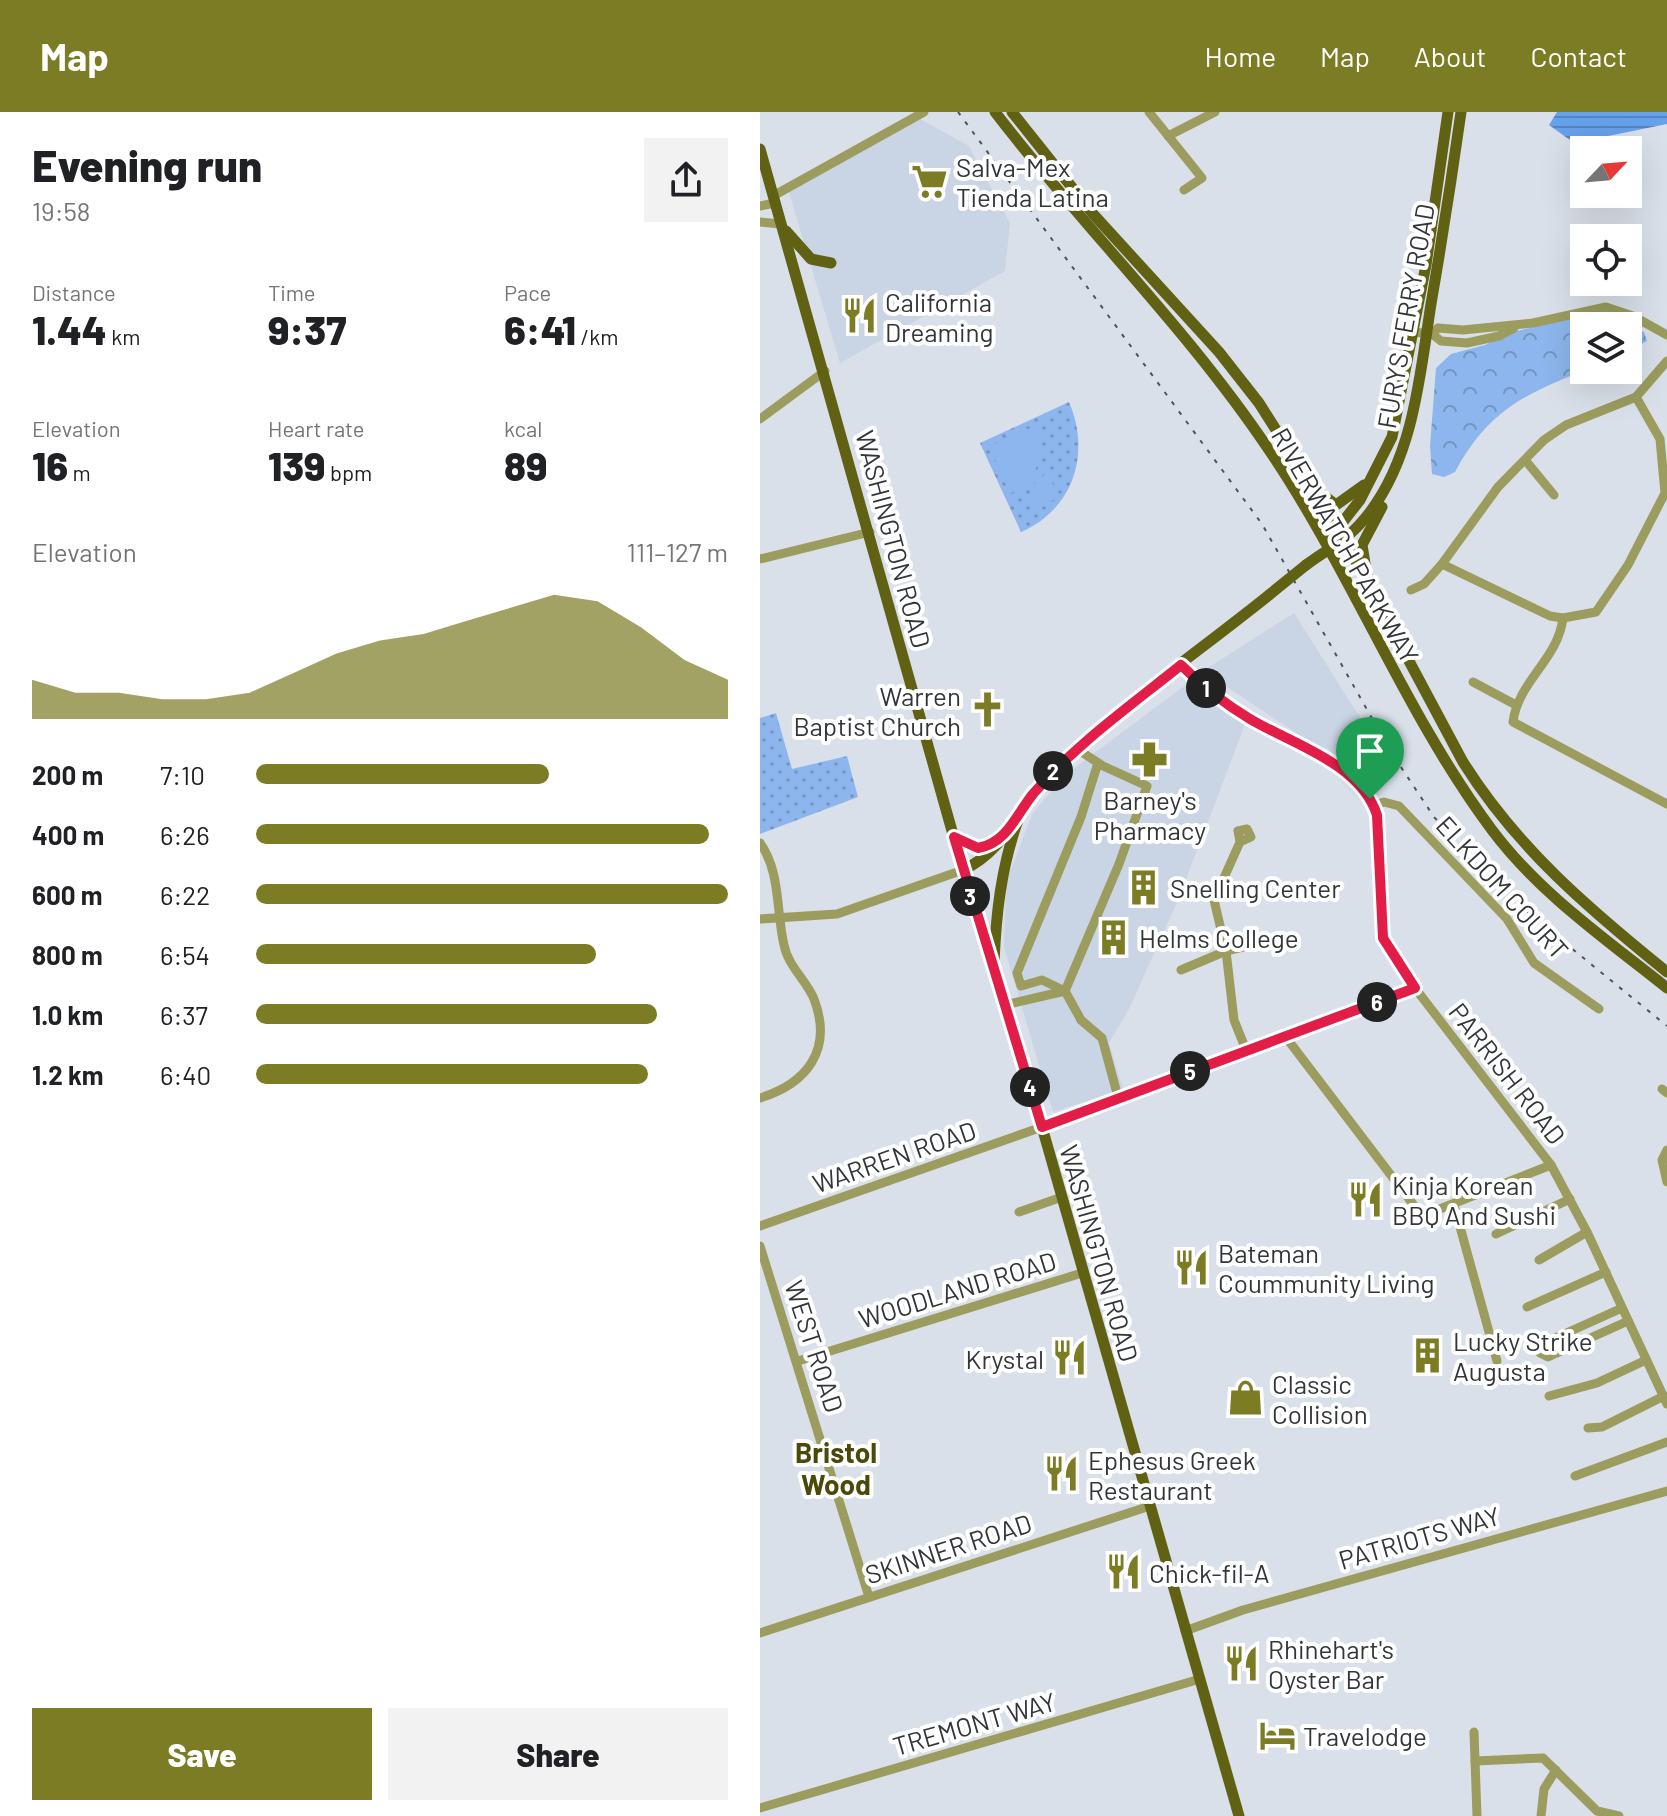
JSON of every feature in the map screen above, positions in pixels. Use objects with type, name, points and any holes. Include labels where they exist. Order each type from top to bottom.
[{"type":"main road","name":"RIVERWATCH PARKWAY","points":[[995,112],[1084,225],[1182,334],[1227,391],[1290,482],[1423,727],[1493,832],[1575,915],[1667,988]]},
{"type":"main road","name":"RIVERWATCH PARKWAY","points":[[1012,112],[1094,215],[1235,372],[1314,486],[1463,762],[1505,822],[1530,854],[1586,907],[1667,972]]},
{"type":"main road","name":"FURYS FERRY ROAD","points":[[1328,548],[1338,528],[1360,500],[1392,437],[1413,332],[1448,112]]},
{"type":"main road","name":"FURYS FERRY ROAD","points":[[963,870],[992,854],[1023,805],[1077,749],[1328,548],[1344,543],[1372,510],[1392,473],[1412,414],[1430,334],[1461,112]]},
{"type":"main road","name":"WASHINGTON ROAD","points":[[760,149],[825,371],[963,870],[1042,1127],[1237,1815]]},
{"type":"main road","points":[[781,224],[806,256],[816,262],[831,263]]},
{"type":"main road","points":[[1314,486],[1336,505],[1359,491],[1379,466]]},
{"type":"main road","points":[[1371,592],[1362,545],[1392,490],[1392,473]]},
{"type":"main road","points":[[993,972],[997,909],[1005,857],[1023,805]]},
{"type":"main road","points":[[954,837],[978,848],[1002,838]]},
{"type":"street","points":[[760,206],[924,112]]},
{"type":"street","points":[[1149,112],[1202,178],[1184,190]]},
{"type":"street","points":[[1168,136],[1215,112]]},
{"type":"street","points":[[760,222],[781,224]]},
{"type":"street","points":[[1413,332],[1430,334],[1441,341],[1467,343],[1499,336],[1521,324],[1606,307],[1633,316],[1667,335]]},
{"type":"street","points":[[1411,590],[1424,584],[1442,564],[1498,487],[1544,440],[1566,425],[1636,397],[1667,361]]},
{"type":"street","points":[[760,419],[825,371]]},
{"type":"street","points":[[1442,564],[1537,611],[1563,618],[1596,612],[1606,602],[1665,493],[1660,439],[1636,397]]},
{"type":"street","points":[[1526,461],[1554,495]]},
{"type":"street","points":[[760,559],[870,532]]},
{"type":"street","points":[[1563,618],[1560,639],[1516,705],[1513,722],[1667,804]]},
{"type":"street","points":[[1181,665],[1242,714],[1334,764],[1356,783],[1374,805]]},
{"type":"street","points":[[1473,682],[1516,705]]},
{"type":"street","points":[[1065,991],[1119,864],[1147,786],[1098,763],[1077,749]]},
{"type":"street","points":[[1098,763],[1081,817],[1017,973],[1021,986],[1042,980],[1065,991],[1081,1020],[1102,1038],[1118,1097]]},
{"type":"street","name":"ELKDOM COURT","points":[[1374,805],[1384,802],[1399,806],[1507,919],[1534,963],[1599,1009]]},
{"type":"street","name":"PARRISH ROAD","points":[[1374,805],[1383,938],[1415,988],[1551,1165],[1587,1232],[1665,1400]]},
{"type":"street","points":[[1240,842],[1214,900],[1226,951],[1234,1020],[1246,1050]]},
{"type":"street","points":[[760,843],[781,901],[786,953],[813,997],[821,1038],[817,1054],[805,1073],[790,1087],[760,1098]]},
{"type":"street","points":[[760,919],[837,914],[963,870]]},
{"type":"street","points":[[1181,970],[1226,951],[1268,941]]},
{"type":"street","name":"WARREN ROAD","points":[[760,1226],[1042,1127],[1415,988]]},
{"type":"street","points":[[1005,1005],[1065,991]]},
{"type":"street","points":[[1285,1036],[1422,1216],[1551,1165]]},
{"type":"street","points":[[1667,1150],[1662,1160],[1667,1182]]},
{"type":"street","points":[[1019,1212],[1062,1197]]},
{"type":"street","points":[[1496,1234],[1570,1199]]},
{"type":"street","points":[[1454,1205],[1497,1361]]},
{"type":"street","points":[[1539,1260],[1587,1232]]},
{"type":"street","name":"WEST ROAD","points":[[760,1246],[869,1597]]},
{"type":"street","points":[[1527,1307],[1606,1272]]},
{"type":"street","name":"WOODLAND ROAD","points":[[798,1361],[1082,1273]]},
{"type":"street","points":[[1622,1308],[1544,1343],[1540,1353],[1548,1357],[1628,1321]]},
{"type":"street","points":[[1549,1396],[1597,1383],[1646,1360]]},
{"type":"street","points":[[1588,1428],[1602,1427],[1665,1400]]},
{"type":"street","points":[[1575,1476],[1667,1442]]},
{"type":"street","name":"PATRIOTS WAY","points":[[1185,1631],[1242,1610],[1667,1491]]},
{"type":"street","name":"SKINNER ROAD","points":[[760,1633],[1150,1506]]},
{"type":"street","name":"TREMONT WAY","points":[[760,1808],[1200,1679]]},
{"type":"street","points":[[1474,1732],[1477,1816]]},
{"type":"street","points":[[1475,1761],[1543,1758],[1576,1794],[1597,1811],[1619,1816]]},
{"type":"street","points":[[1541,1816],[1544,1789],[1556,1770]]},
{"type":"shaded area","points":[[1557,112],[1667,112],[1667,124],[1608,136],[1570,136],[1570,140],[1549,125]]},
{"type":"shaded area","points":[[920,119],[969,146],[1010,223],[1005,271],[840,363],[787,186]]},
{"type":"shaded area","points":[[1294,613],[1390,765],[1367,780],[1203,671]]},
{"type":"shaded area","points":[[1191,681],[1246,722],[1178,900],[1129,1009],[1109,1043],[1123,1089],[1053,1112],[1004,947],[1006,883],[1032,814],[1065,775]]},
{"type":"green space","points":[[1570,319],[1570,376],[1525,397],[1494,420],[1455,472],[1444,477],[1432,474],[1430,446],[1436,368],[1451,354],[1485,345],[1512,332]]},
{"type":"green space","points":[[1069,402],[1078,441],[1073,478],[1054,509],[1021,532],[980,443]]},
{"type":"green space","points":[[1036,425],[1041,447],[1038,465],[1027,480],[1010,494],[989,446]]},
{"type":"green space","points":[[1047,472],[1059,497],[1035,510],[1029,498],[1030,488]]},
{"type":"green space","points":[[776,713],[792,769],[847,756],[858,797],[760,834],[760,718]]},
{"type":"railway","points":[[958,112],[1262,524],[1391,752],[1434,817],[1506,895],[1667,1026]]},
{"type":"place","name":"Salva-Mex Tienda Latina","points":[[930,181]]},
{"type":"place","name":"California Dreaming","points":[[859,316]]},
{"type":"place","name":"Warren Baptist Church","points":[[987,710]]},
{"type":"place","name":"Barney's Pharmacy","points":[[1150,760]]},
{"type":"place","name":"Snelling Center","points":[[1144,887]]},
{"type":"place","name":"Helms College","points":[[1113,937]]},
{"type":"place","name":"Kinja Korean BBQ And Sushi","points":[[1366,1199]]},
{"type":"place","name":"Bateman Coummunity Living","points":[[1192,1267]]},
{"type":"place","name":"Lucky Strike Augusta","points":[[1427,1355]]},
{"type":"place","name":"Krystal","points":[[1070,1358]]},
{"type":"place","name":"Classic Collision","points":[[1246,1398]]},
{"type":"place","name":"Ephesus Greek Restaurant","points":[[1062,1474]]},
{"type":"place","name":"Chick-fil-A","points":[[1123,1572]]},
{"type":"place","name":"Rhinehart's Oyster Bar","points":[[1242,1663]]},
{"type":"place","name":"Travelodge","points":[[1277,1735]]},
{"type":"district","name":"Bristol Wood","points":[[836,1468]]},
{"type":"route","points":[[1181,665],[1204,687],[1250,719],[1334,764],[1370,799],[1377,815],[1383,938],[1415,988],[1042,1127],[954,837],[978,848],[1002,838],[1023,805],[1053,770],[1181,665]]}]
